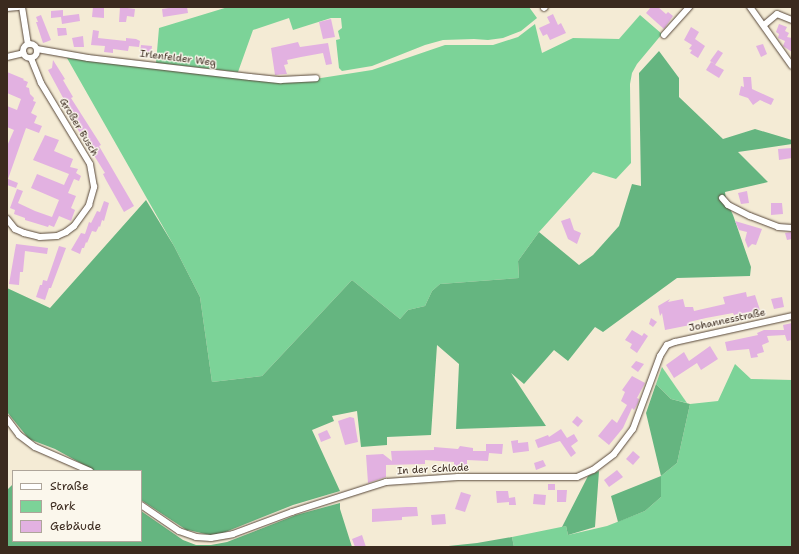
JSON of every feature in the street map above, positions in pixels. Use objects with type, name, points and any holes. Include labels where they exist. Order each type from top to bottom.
[{"type":"street","points":[[7,8],[18,7]]},
{"type":"street","points":[[22,7],[28,44],[24,49],[24,53]]},
{"type":"street","points":[[664,36],[689,7]]},
{"type":"street","points":[[750,7],[792,66]]},
{"type":"street","points":[[764,25],[777,14],[779,7]]},
{"type":"street","points":[[777,14],[792,20]]},
{"type":"street","name":"Irlenfelder Weg","points":[[28,44],[33,44],[37,49],[88,58],[281,80],[316,78]]},
{"type":"street","points":[[7,57],[24,53],[31,58],[36,55],[37,49]]},
{"type":"street","name":"Großer Busch","points":[[7,219],[15,229],[24,233],[40,237],[57,236],[74,226],[89,205],[94,187],[90,164],[51,102],[31,58]]},
{"type":"street","points":[[722,198],[728,205],[750,216],[778,227],[792,228]]},
{"type":"street","name":"Johannesstraße","points":[[667,346],[675,342],[792,316]]},
{"type":"street","name":"In der Schlade","points":[[142,506],[179,531],[196,537],[210,538],[233,534],[292,512],[386,482],[458,477],[577,477],[593,470],[614,454],[633,429],[660,356],[667,346]]},
{"type":"street","points":[[7,419],[19,435],[35,447],[88,470]]},
{"type":"green space","points":[[228,7],[529,7],[537,18],[521,31],[503,38],[488,40],[443,40],[425,45],[372,66],[342,71],[339,68],[336,40],[340,39],[338,31],[342,28],[341,18],[331,18],[293,30],[289,18],[253,30],[238,72],[156,63],[159,28]]},
{"type":"green space","points":[[640,15],[662,34],[637,64],[632,73],[630,84],[631,163],[616,179],[593,172],[539,232],[518,261],[519,278],[440,284],[432,291],[425,306],[408,310],[400,319],[352,280],[262,376],[212,382],[200,297],[174,246],[67,58],[206,74],[302,81],[372,70],[445,45],[493,45],[518,37],[535,24],[542,53],[573,38],[619,39]]},
{"type":"green space","points":[[659,51],[679,78],[679,97],[723,139],[755,129],[792,140],[792,144],[738,152],[768,182],[725,192],[726,200],[733,215],[751,267],[750,276],[677,278],[603,332],[595,327],[568,361],[554,350],[524,384],[511,373],[546,426],[456,429],[459,364],[437,345],[431,435],[387,437],[387,445],[361,447],[357,411],[332,416],[334,421],[312,430],[340,491],[293,505],[223,533],[210,535],[188,531],[142,501],[142,470],[93,470],[55,449],[29,439],[7,412],[7,288],[50,308],[146,200],[174,246],[200,297],[212,382],[262,376],[352,280],[400,319],[408,310],[425,306],[432,291],[440,284],[519,278],[518,261],[539,232],[579,265],[593,255],[619,226],[632,184],[641,186],[639,73]]},
{"type":"green space","points":[[735,364],[751,379],[792,380],[792,547],[514,547],[512,537],[566,526],[568,535],[607,526],[645,511],[661,497],[661,476],[677,463],[690,404],[718,401]]},
{"type":"green space","points":[[662,367],[687,403],[671,399],[656,384]]},
{"type":"green space","points":[[656,384],[671,399],[690,404],[677,463],[661,476],[646,413]]},
{"type":"green space","points":[[599,471],[595,527],[568,535],[566,526],[562,527],[588,476]]},
{"type":"green space","points":[[661,476],[661,497],[645,511],[618,522],[611,496]]},
{"type":"green space","points":[[12,485],[12,542],[142,542],[142,512],[183,540],[196,545],[211,545],[227,542],[296,515],[340,503],[340,509],[352,547],[7,547],[7,490]]},
{"type":"green space","points":[[512,537],[514,547],[439,547],[477,543]]},
{"type":"building","points":[[93,7],[104,8],[104,18],[92,17]]},
{"type":"building","points":[[120,7],[135,9],[134,17],[127,16],[126,22],[119,22]]},
{"type":"building","points":[[187,7],[188,13],[163,17],[162,9]]},
{"type":"building","points":[[651,7],[658,7],[666,14],[668,12],[673,16],[664,29],[646,13]]},
{"type":"building","points":[[63,10],[63,16],[79,14],[80,21],[62,24],[61,17],[51,18],[51,11]]},
{"type":"building","points":[[553,14],[558,25],[561,23],[566,33],[550,40],[547,34],[543,36],[539,28],[550,23],[547,17]]},
{"type":"building","points":[[41,15],[51,40],[43,43],[36,22],[38,22],[36,17]]},
{"type":"building","points":[[331,19],[335,37],[323,39],[319,22]]},
{"type":"building","points":[[779,24],[787,27],[785,31],[789,33],[787,37],[792,38],[792,52],[783,46],[785,41],[778,38],[779,34],[776,32]]},
{"type":"building","points":[[691,27],[699,32],[695,39],[705,46],[698,58],[690,53],[692,50],[689,49],[692,45],[684,40]]},
{"type":"building","points":[[57,28],[66,28],[67,35],[58,36]]},
{"type":"building","points":[[93,30],[99,31],[98,38],[126,41],[126,38],[136,39],[140,41],[139,47],[129,46],[128,51],[113,49],[113,53],[104,52],[105,46],[91,45]]},
{"type":"building","points":[[83,36],[84,47],[74,47],[72,38]]},
{"type":"building","points":[[298,42],[300,47],[328,43],[332,64],[326,65],[323,53],[301,57],[287,60],[288,64],[284,65],[287,74],[275,75],[271,48]]},
{"type":"building","points":[[763,44],[767,54],[761,57],[756,46]]},
{"type":"building","points":[[141,45],[152,46],[151,54],[140,53]]},
{"type":"building","points":[[718,50],[723,53],[715,65],[724,70],[719,78],[706,70],[711,62],[715,64],[710,61]]},
{"type":"building","points":[[53,60],[65,79],[63,80],[73,97],[71,98],[101,145],[99,146],[134,206],[124,212],[103,174],[105,173],[65,109],[68,107],[48,70],[52,68]]},
{"type":"building","points":[[7,72],[28,82],[26,87],[29,88],[30,94],[34,98],[33,101],[36,102],[31,113],[37,116],[34,123],[42,126],[39,133],[26,128],[8,179],[18,183],[16,188],[7,185],[7,146],[14,130],[7,127],[7,106],[17,110],[21,99],[7,93]]},
{"type":"building","points":[[743,77],[751,77],[752,89],[774,99],[771,105],[760,100],[753,105],[748,98],[739,95],[741,86],[744,87]]},
{"type":"building","points":[[45,135],[59,140],[54,151],[73,159],[70,167],[78,169],[76,173],[81,176],[79,181],[74,179],[68,193],[76,196],[71,208],[75,210],[71,221],[59,216],[54,227],[49,225],[48,227],[25,220],[25,218],[14,214],[15,210],[10,208],[17,189],[23,191],[18,203],[52,217],[59,200],[31,188],[37,174],[64,185],[69,174],[33,160]]},
{"type":"building","points":[[792,148],[792,158],[779,160],[778,149]]},
{"type":"building","points":[[747,191],[749,203],[741,204],[738,193]]},
{"type":"building","points":[[104,201],[109,203],[104,221],[102,220],[100,227],[99,226],[96,232],[92,231],[80,254],[71,250],[81,233],[85,234],[89,222],[91,223],[97,211],[100,212]]},
{"type":"building","points":[[771,203],[782,203],[783,214],[771,215]]},
{"type":"building","points":[[570,218],[574,230],[581,233],[577,244],[568,239],[561,221]]},
{"type":"building","points":[[735,221],[762,229],[756,245],[752,244],[748,248],[745,240],[747,232],[739,230]]},
{"type":"building","points":[[792,232],[792,239],[787,240],[785,233]]},
{"type":"building","points":[[16,244],[48,248],[47,254],[25,251],[23,272],[20,272],[19,285],[9,284]]},
{"type":"building","points":[[59,246],[66,248],[51,288],[49,288],[45,300],[36,297],[43,280],[47,281]]},
{"type":"building","points":[[746,292],[747,297],[755,295],[760,310],[706,318],[689,322],[690,325],[665,330],[662,313],[660,316],[658,306],[670,299],[668,302],[683,299],[685,307],[693,307],[694,311],[725,304],[723,297]]},
{"type":"building","points":[[782,297],[784,307],[774,309],[771,299]]},
{"type":"building","points":[[651,318],[657,322],[653,327],[649,324]]},
{"type":"building","points":[[792,323],[792,340],[787,341],[785,335],[767,336],[769,342],[762,345],[764,352],[757,354],[758,357],[751,358],[749,349],[727,351],[725,342],[758,335],[757,333],[764,330],[784,330],[783,325]]},
{"type":"building","points":[[632,330],[642,336],[644,333],[648,336],[637,353],[630,348],[632,344],[625,340]]},
{"type":"building","points":[[710,346],[718,359],[701,370],[697,363],[674,378],[666,365],[684,352],[689,361]]},
{"type":"building","points":[[636,361],[644,364],[638,372],[631,367]]},
{"type":"building","points":[[632,376],[645,383],[637,398],[639,399],[638,403],[634,410],[632,408],[623,428],[609,445],[598,436],[612,419],[617,423],[627,405],[621,401],[625,392],[622,390]]},
{"type":"building","points":[[577,416],[583,421],[578,427],[572,422]]},
{"type":"building","points":[[350,417],[354,418],[358,442],[345,445],[338,421]]},
{"type":"building","points":[[561,429],[567,438],[574,434],[578,441],[571,446],[576,453],[571,457],[560,441],[538,448],[535,440],[548,435],[549,437]]},
{"type":"building","points":[[327,430],[331,438],[321,442],[318,434]]},
{"type":"building","points":[[518,440],[518,443],[528,442],[529,451],[513,453],[511,441]]},
{"type":"building","points":[[486,444],[503,444],[502,454],[489,453],[488,461],[467,460],[467,468],[454,468],[454,462],[425,460],[425,464],[386,465],[386,477],[368,483],[366,455],[383,454],[392,461],[391,451],[434,450],[434,447],[458,449],[460,446],[473,448],[473,451],[486,451]]},
{"type":"building","points":[[633,451],[640,457],[633,465],[626,459]]},
{"type":"building","points":[[543,460],[546,466],[536,470],[534,463]]},
{"type":"building","points":[[617,470],[623,477],[609,487],[604,480]]},
{"type":"building","points":[[548,484],[555,484],[555,490],[548,490]]},
{"type":"building","points":[[557,490],[567,490],[566,502],[557,502]]},
{"type":"building","points":[[496,491],[508,491],[509,498],[515,497],[516,505],[509,505],[509,502],[497,503]]},
{"type":"building","points":[[461,492],[471,495],[465,512],[455,509]]},
{"type":"building","points":[[534,494],[546,495],[545,505],[533,504]]},
{"type":"building","points":[[417,507],[418,516],[402,517],[402,520],[372,522],[372,509]]},
{"type":"building","points":[[445,514],[446,524],[432,525],[431,515]]},
{"type":"building","points":[[362,535],[366,547],[355,547],[352,539]]}]
